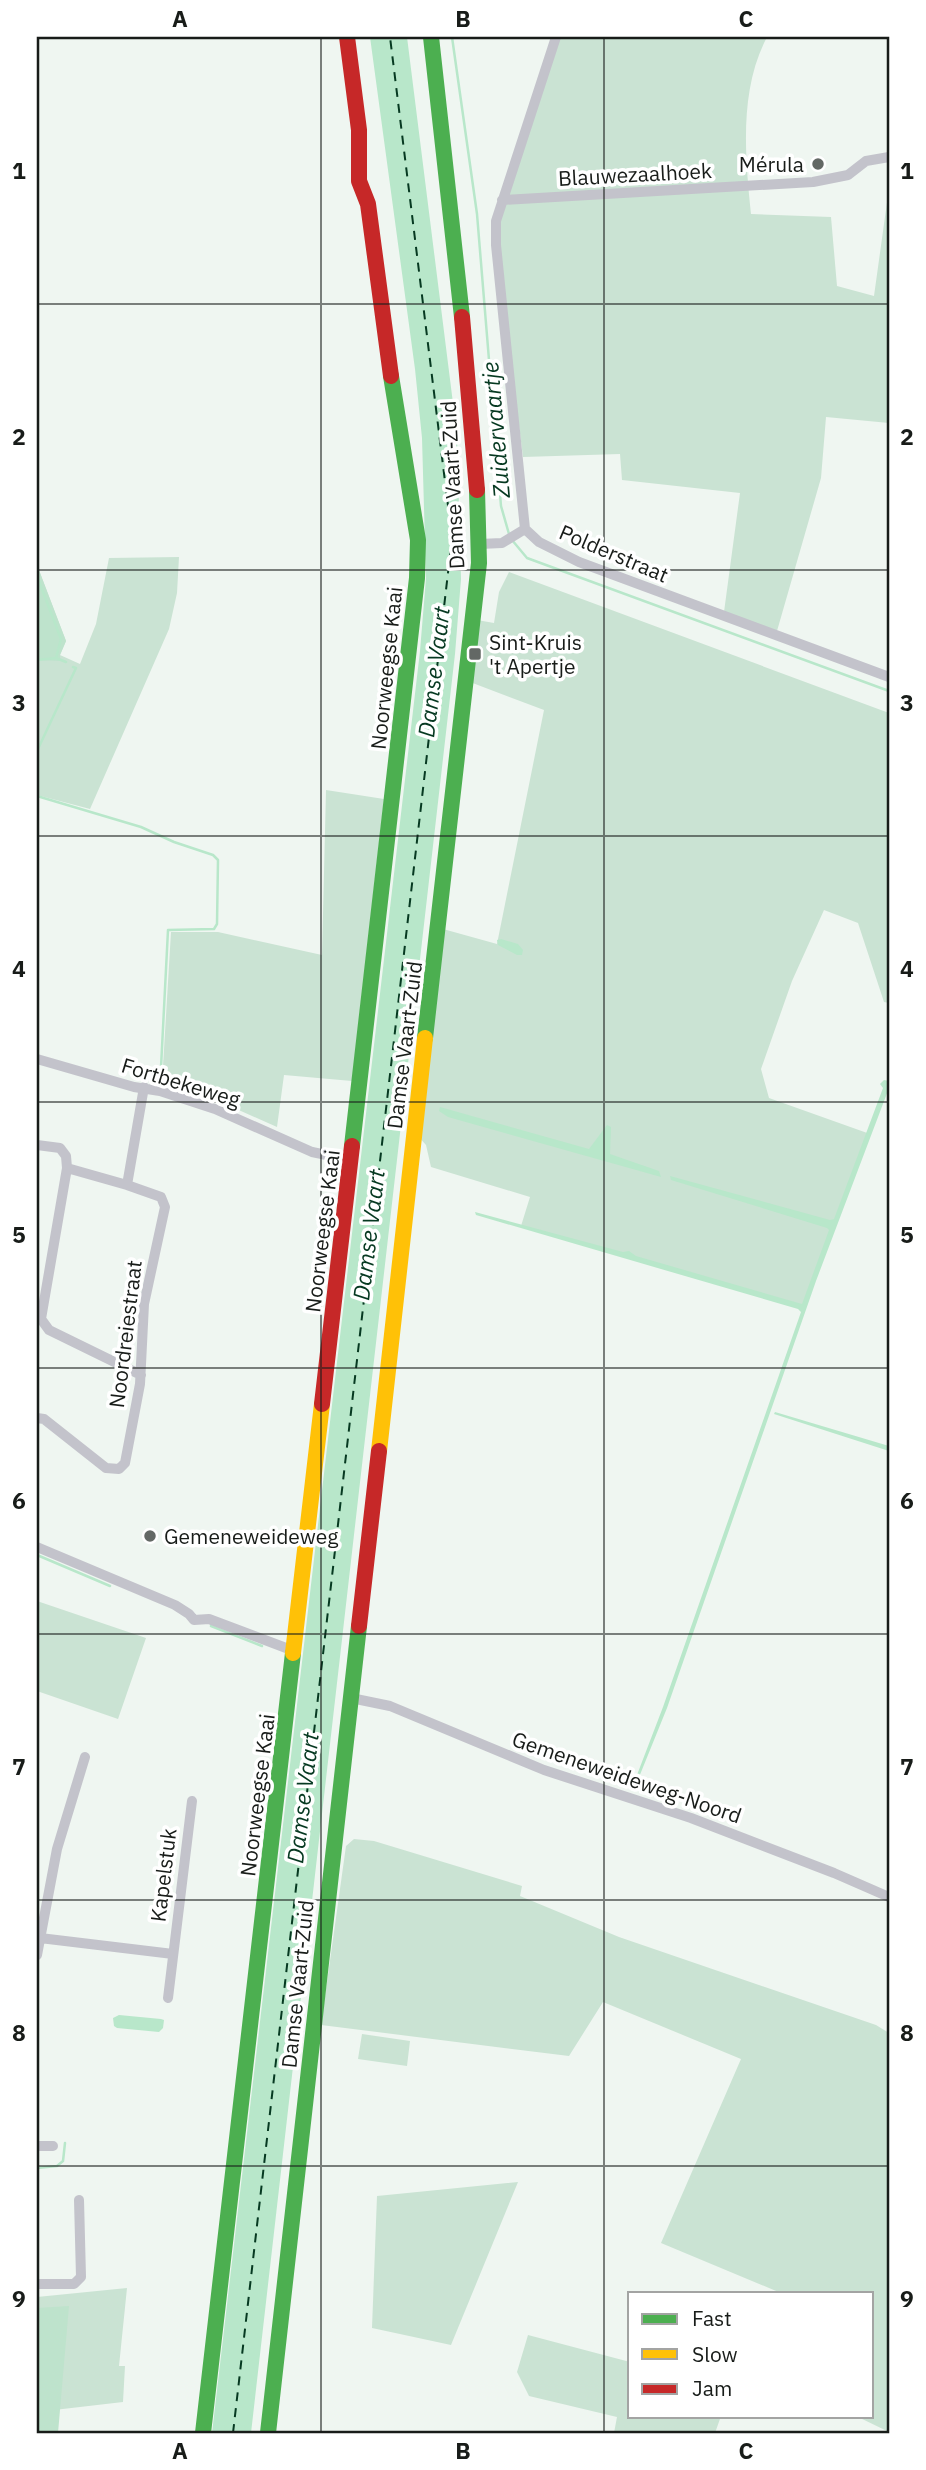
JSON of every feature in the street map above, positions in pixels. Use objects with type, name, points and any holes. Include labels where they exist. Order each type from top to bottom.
[{"type":"street","name":"Noorweegse Kaai","points":[[204,2433],[417,578],[418,540],[396,407],[368,204],[359,181],[359,130],[347,37]]},
{"type":"street","name":"Damse Vaart-Zuid","points":[[268,2433],[480,544],[455,236],[431,37]]},
{"type":"street","points":[[480,544],[504,541],[522,531],[496,221],[556,37]]},
{"type":"street","name":"Blauwezaalhoek","points":[[502,200],[813,182],[848,175],[866,161],[889,158]]},
{"type":"street","name":"Polderstraat","points":[[522,531],[579,562],[889,677]]},
{"type":"street","name":"Fortbekeweg","points":[[37,1059],[215,1109],[312,1152],[351,1160]]},
{"type":"street","points":[[127,1185],[144,1087]]},
{"type":"street","points":[[37,1145],[60,1149],[66,1156],[67,1168],[41,1318],[49,1330],[141,1375]]},
{"type":"street","name":"Noordreiestraat","points":[[37,1418],[44,1419],[107,1468],[118,1469],[125,1464],[141,1375],[144,1304],[165,1207],[161,1197],[67,1168]]},
{"type":"street","points":[[37,1547],[174,1605],[194,1620],[209,1619],[295,1651]]},
{"type":"street","name":"Gemeneweideweg-Noord","points":[[351,1698],[390,1706],[544,1770],[691,1818],[889,1897]]},
{"type":"street","points":[[37,1955],[57,1849],[85,1757]]},
{"type":"street","name":"Kapelstuk","points":[[168,1998],[192,1801]]},
{"type":"street","name":"Kapelstuk","points":[[40,1938],[173,1954]]},
{"type":"street","points":[[37,2146],[54,2147]]},
{"type":"street","points":[[37,2284],[74,2284],[81,2277],[79,2200]]},
{"type":"shaded area","points":[[556,37],[767,37],[758,57],[748,101],[746,146],[751,214],[831,217],[837,286],[874,296],[889,188],[889,423],[826,417],[821,478],[777,631],[724,612],[740,493],[622,480],[620,454],[523,457],[496,245],[496,221]]},
{"type":"shaded area","points":[[179,557],[177,593],[169,629],[90,809],[37,795],[37,565],[66,641],[60,655],[80,664],[96,624],[109,558]]},
{"type":"shaded area","points":[[37,565],[66,641],[60,661],[37,660]]},
{"type":"shaded area","points":[[509,572],[889,713],[889,1003],[884,1002],[858,923],[824,910],[792,981],[761,1069],[769,1098],[870,1134],[803,1308],[521,1226],[530,1197],[431,1167],[426,1145],[418,1136],[443,929],[497,944],[544,710],[470,682],[477,620],[494,623],[499,592]]},
{"type":"shaded area","points":[[326,790],[384,799],[352,1081],[284,1075],[277,1127],[223,1103],[162,1083],[171,932],[218,932],[322,955]]},
{"type":"shaded area","points":[[37,1601],[146,1638],[118,1719],[37,1691]]},
{"type":"shaded area","points":[[354,1839],[374,1841],[522,1886],[520,1896],[619,1937],[876,2025],[889,2033],[889,2432],[860,2418],[874,2418],[874,2292],[779,2292],[661,2243],[741,2059],[603,2002],[569,2056],[321,2025],[346,1846]]},
{"type":"shaded area","points":[[362,2034],[410,2041],[407,2066],[358,2059]]},
{"type":"shaded area","points":[[518,2182],[451,2345],[372,2328],[377,2196]]},
{"type":"shaded area","points":[[127,2288],[119,2366],[125,2366],[123,2402],[37,2412],[37,2297]]},
{"type":"shaded area","points":[[69,2306],[58,2433],[37,2433],[37,2308]]},
{"type":"shaded area","points":[[528,2335],[628,2361],[628,2418],[720,2418],[715,2433],[614,2433],[617,2417],[529,2396],[517,2372]]},
{"type":"water","name":"Damse Vaart","points":[[370,37],[407,37],[457,435],[461,579],[455,654],[251,2433],[212,2433],[420,651],[426,578],[422,438],[415,369]]},
{"type":"water","points":[[497,940],[518,944],[523,950],[522,955],[498,945]]},
{"type":"water","points":[[884,1080],[889,1081],[889,1088],[816,1281],[667,1708],[633,1792],[632,1788],[663,1707],[801,1312],[476,1215],[475,1212],[623,1252],[629,1251],[636,1256],[802,1304],[829,1230],[827,1228],[671,1180],[670,1176],[834,1219],[883,1088],[880,1084]]},
{"type":"water","points":[[440,1107],[589,1149],[607,1125],[611,1127],[610,1154],[659,1171],[661,1177],[448,1117],[439,1111]]},
{"type":"water","points":[[775,1412],[889,1446],[889,1451],[774,1414]]},
{"type":"water","points":[[119,2015],[161,2019],[164,2020],[163,2028],[159,2032],[117,2028],[113,2018]]},
{"type":"waterway","name":"Zuidervaartje","points":[[452,37],[477,214],[501,506],[509,534]]},
{"type":"waterway","name":"Zuidervaartje","points":[[512,540],[527,558],[889,691]]},
{"type":"waterway","points":[[37,576],[61,639],[56,658],[37,660]]},
{"type":"waterway","points":[[56,658],[66,662]]},
{"type":"waterway","points":[[37,751],[76,668],[73,667]]},
{"type":"waterway","points":[[37,796],[141,827],[213,855],[218,860],[217,924],[214,929],[168,930],[160,1087]]},
{"type":"waterway","points":[[37,1555],[110,1586]]},
{"type":"waterway","points":[[211,1626],[262,1646]]},
{"type":"waterway","points":[[37,2168],[57,2166],[63,2161],[65,2143]]},
{"type":"ferry route","points":[[233,2433],[452,538],[390,37]]},
{"type":"traffic: fast","points":[[431,37],[462,317]]},
{"type":"traffic: fast","points":[[352,1146],[417,578],[418,540],[391,376]]},
{"type":"traffic: fast","points":[[425,1038],[479,563],[477,490]]},
{"type":"traffic: fast","points":[[268,2433],[359,1626]]},
{"type":"traffic: fast","points":[[203,2433],[293,1653]]},
{"type":"traffic: slow","points":[[379,1451],[425,1038]]},
{"type":"traffic: slow","points":[[293,1653],[322,1404]]},
{"type":"traffic: jam","points":[[347,37],[359,130],[359,181],[368,204],[391,376]]},
{"type":"traffic: jam","points":[[462,317],[477,490]]},
{"type":"traffic: jam","points":[[322,1404],[352,1146]]},
{"type":"traffic: jam","points":[[359,1626],[379,1451]]},
{"type":"place","name":"Mérula","points":[[818,164]]},
{"type":"place","name":"Sint-Kruis 't Apertje","points":[[475,654]]},
{"type":"place","name":"Gemeneweideweg","points":[[150,1536]]}]
